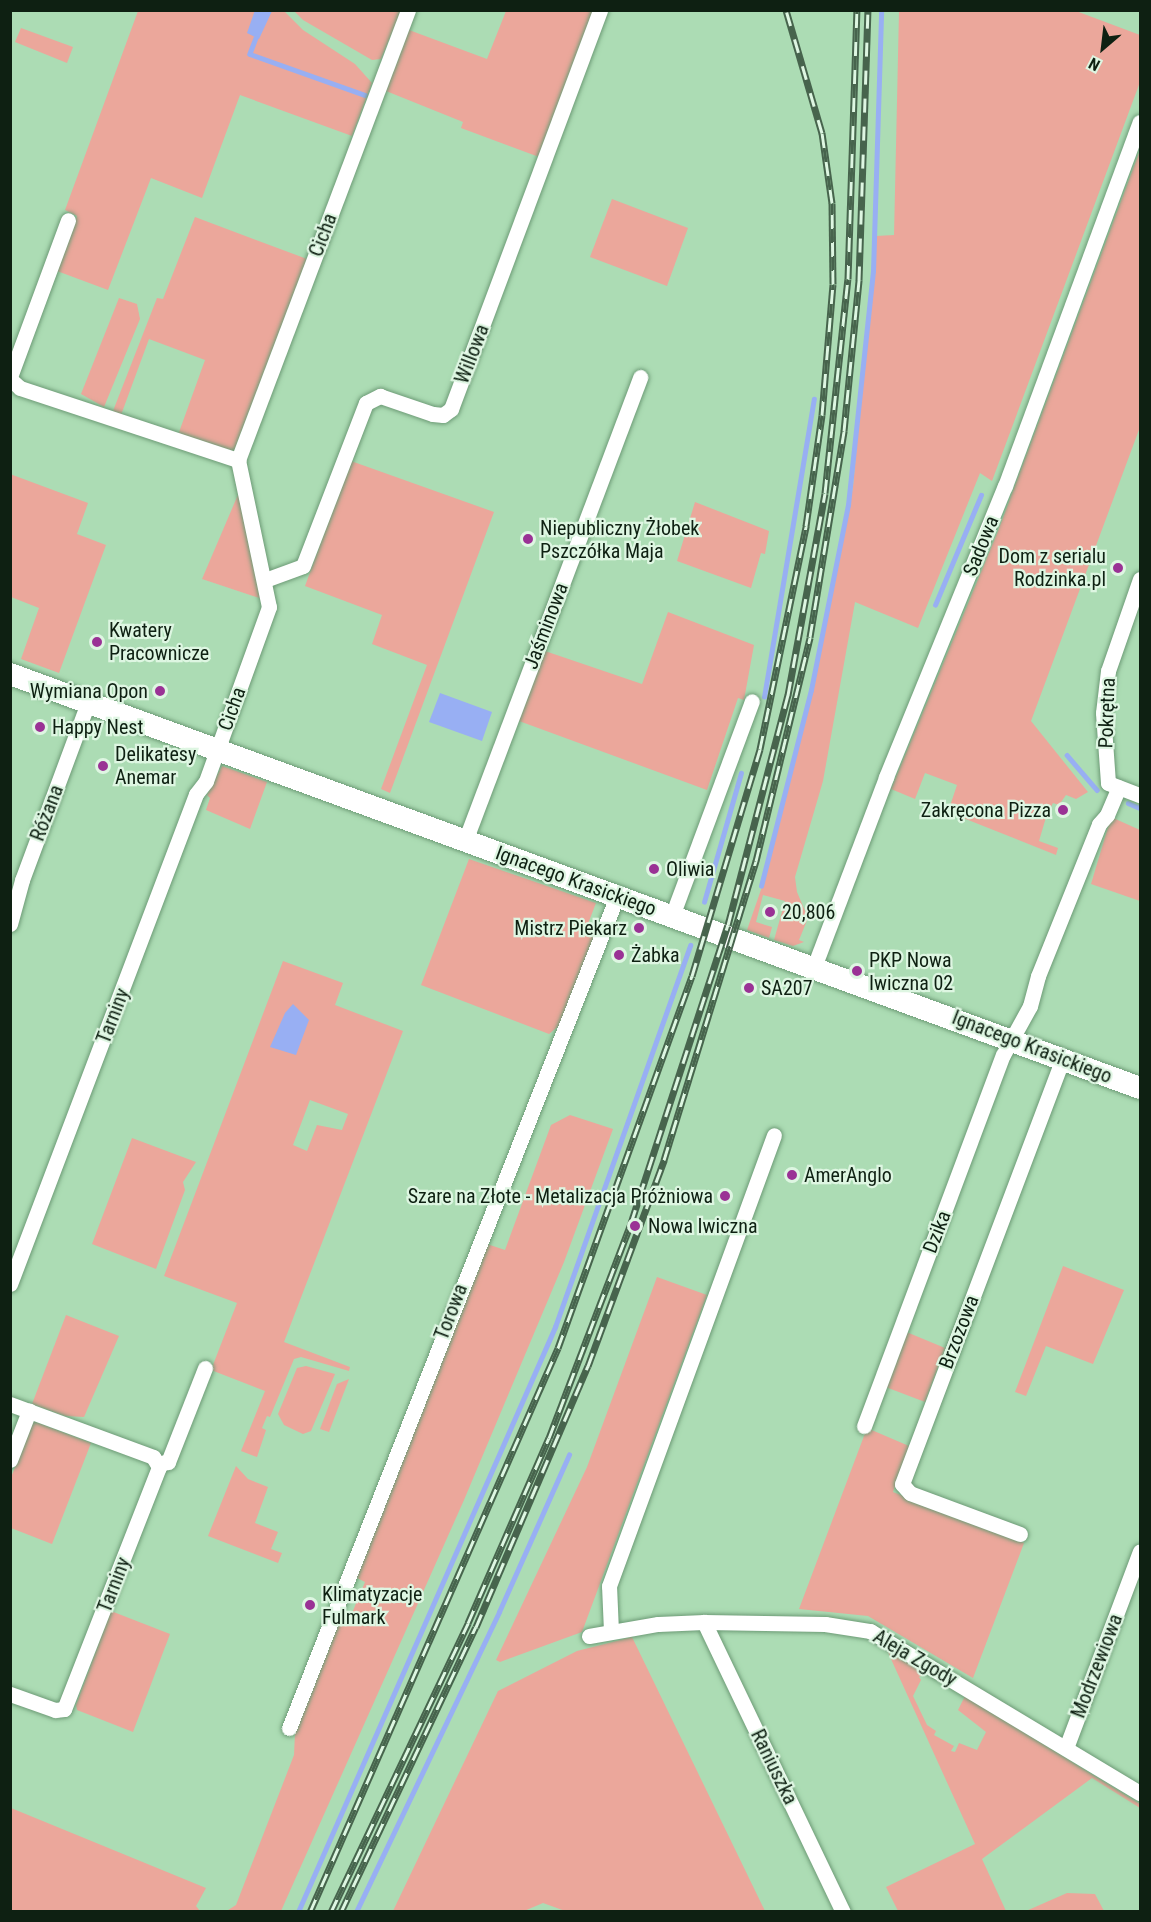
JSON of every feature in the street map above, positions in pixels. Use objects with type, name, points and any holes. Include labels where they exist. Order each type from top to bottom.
[{"type":"street","name":"Cicha","points":[[217,750],[269,607],[238,460],[408,10]]},
{"type":"street","name":"Willowa","points":[[265,580],[303,566],[366,403],[380,396],[438,415],[451,409],[600,10]]},
{"type":"street","name":"Sadowa","points":[[814,966],[885,777],[1005,486],[1140,122]]},
{"type":"street","points":[[68,220],[10,378],[20,388],[238,460]]},
{"type":"street","name":"Jaśminowa","points":[[465,841],[640,377]]},
{"type":"street","name":"Pokrętna","points":[[1114,785],[1104,695],[1120,629],[1140,579]]},
{"type":"street","name":"Ignacego Krasickiego","points":[[10,674],[814,966],[1140,1088]]},
{"type":"street","points":[[672,916],[752,701]]},
{"type":"street","name":"Różana","points":[[10,924],[22,880],[88,703]]},
{"type":"street","name":"Tarniny","points":[[10,1284],[196,794],[206,781],[217,750]]},
{"type":"street","points":[[1114,785],[1140,795]]},
{"type":"street","name":"Dzika","points":[[864,1426],[1012,1039],[1030,1006],[1038,976],[1099,824],[1107,815],[1114,785]]},
{"type":"street","name":"Torowa","points":[[289,1728],[617,896]]},
{"type":"street","name":"Brzozowa","points":[[1020,1534],[909,1493],[902,1484],[1063,1059]]},
{"type":"street","points":[[611,1631],[609,1586],[774,1135]]},
{"type":"street","name":"Tarniny","points":[[10,1694],[55,1710],[66,1706],[159,1463],[168,1462],[205,1368]]},
{"type":"street","points":[[10,1404],[153,1457],[159,1463]]},
{"type":"street","points":[[10,1460],[29,1411]]},
{"type":"street","name":"Modrzewiowa","points":[[1066,1748],[1140,1551]]},
{"type":"street","name":"Aleja Zgody","points":[[589,1636],[611,1631],[704,1622],[825,1624],[870,1631],[1140,1793]]},
{"type":"street","name":"Raniuszka","points":[[704,1622],[843,1911]]},
{"type":"shaded area","points":[[138,11],[284,11],[303,30],[355,64],[372,83],[352,136],[240,95],[202,198],[151,178],[108,290],[57,271],[77,216],[65,210]]},
{"type":"shaded area","points":[[294,11],[401,11],[381,59],[372,60],[303,20]]},
{"type":"shaded area","points":[[506,11],[593,11],[539,157],[461,128],[463,122],[386,91],[409,30],[487,59]]},
{"type":"shaded area","points":[[899,11],[1076,11],[1140,35],[1140,82],[992,481],[980,473],[918,628],[855,602],[823,781],[795,877],[797,892],[808,918],[799,940],[804,942],[793,946],[774,940],[785,901],[763,895],[756,922],[772,927],[769,938],[747,930],[764,881],[809,708],[853,487],[876,236],[894,235]]},
{"type":"shaded area","points":[[21,28],[73,47],[67,63],[15,42]]},
{"type":"shaded area","points":[[1140,150],[1140,427],[1031,721],[1088,792],[1076,799],[1066,795],[1059,805],[1053,803],[1047,814],[1039,841],[1058,848],[1056,855],[948,812],[957,785],[925,773],[915,799],[891,789],[998,531]]},
{"type":"shaded area","points":[[612,199],[688,228],[667,286],[590,257]]},
{"type":"shaded area","points":[[195,217],[307,259],[234,451],[178,435],[205,360],[149,339],[121,415],[113,411],[157,298],[163,299]]},
{"type":"shaded area","points":[[119,298],[137,304],[140,319],[104,407],[81,394]]},
{"type":"shaded area","points":[[351,461],[494,512],[390,793],[381,789],[427,665],[372,644],[382,615],[305,586]]},
{"type":"shaded area","points":[[10,474],[88,503],[77,534],[106,545],[59,673],[21,659],[39,608],[11,597]]},
{"type":"shaded area","points":[[240,490],[262,599],[202,579]]},
{"type":"shaded area","points":[[695,502],[769,531],[765,554],[761,553],[751,588],[677,561]]},
{"type":"shaded area","points":[[668,612],[754,645],[744,700],[738,698],[707,790],[519,721],[545,651],[642,684]]},
{"type":"shaded area","points":[[222,766],[267,782],[250,829],[206,810],[210,798],[207,795]]},
{"type":"shaded area","points":[[1111,817],[1140,830],[1140,901],[1091,884]]},
{"type":"shaded area","points":[[469,859],[596,903],[586,929],[596,933],[560,1025],[549,1034],[421,985]]},
{"type":"shaded area","points":[[283,961],[343,983],[335,1005],[403,1031],[284,1342],[350,1367],[349,1371],[301,1357],[294,1359],[270,1417],[267,1416],[262,1428],[266,1430],[257,1457],[241,1451],[265,1391],[211,1370],[237,1303],[164,1276]],"holes":[[[310,1100],[348,1114],[342,1130],[317,1125],[307,1151],[293,1145]]]},
{"type":"shaded area","points":[[570,1115],[613,1129],[564,1262],[464,1500],[281,1911],[225,1912],[236,1905],[294,1755],[295,1733],[338,1622],[347,1625],[365,1582],[355,1577],[484,1243],[505,1250],[551,1125]]},
{"type":"shaded area","points":[[132,1138],[196,1162],[183,1182],[185,1190],[156,1269],[92,1244]]},
{"type":"shaded area","points":[[1063,1266],[1124,1290],[1093,1364],[1046,1346],[1026,1396],[1015,1392]]},
{"type":"shaded area","points":[[657,1277],[707,1295],[582,1632],[500,1662],[496,1660],[587,1467]]},
{"type":"shaded area","points":[[66,1315],[119,1336],[84,1417],[65,1416],[32,1404]]},
{"type":"shaded area","points":[[904,1331],[945,1348],[925,1402],[883,1386]]},
{"type":"shaded area","points":[[306,1366],[335,1374],[311,1431],[303,1434],[284,1425],[278,1414],[297,1368]]},
{"type":"shaded area","points":[[349,1379],[329,1432],[320,1429],[337,1384]]},
{"type":"shaded area","points":[[33,1421],[91,1443],[52,1544],[11,1528],[10,1480]]},
{"type":"shaded area","points":[[867,1428],[909,1446],[893,1492],[1024,1543],[973,1678],[868,1616],[799,1609]]},
{"type":"shaded area","points":[[236,1466],[248,1479],[268,1487],[255,1523],[278,1532],[271,1549],[282,1553],[278,1563],[208,1536]]},
{"type":"shaded area","points":[[111,1611],[170,1634],[133,1732],[77,1710],[76,1705]]},
{"type":"shaded area","points":[[632,1637],[765,1911],[568,1912],[543,1903],[524,1911],[393,1911],[498,1691],[577,1651]]},
{"type":"shaded area","points":[[886,1648],[927,1673],[919,1677],[921,1680],[913,1696],[927,1725],[936,1731],[934,1735],[954,1746],[951,1751],[955,1752],[959,1743],[977,1750],[986,1732],[958,1710],[965,1696],[1140,1804],[1140,1808],[1092,1778],[982,1859],[1006,1911],[898,1911],[886,1887],[975,1844]]},
{"type":"shaded area","points":[[11,1808],[206,1888],[196,1906],[200,1911],[11,1911]]},
{"type":"shaded area","points":[[1067,1893],[1095,1894],[1104,1911],[1026,1911]]},
{"type":"water","points":[[255,10],[272,11],[259,39],[247,33]]},
{"type":"water","points":[[440,693],[492,712],[482,741],[429,722]]},
{"type":"water","points":[[293,1004],[309,1020],[296,1055],[270,1047],[285,1013]]},
{"type":"waterway","points":[[761,886],[811,690],[848,505],[873,271],[881,10]]},
{"type":"waterway","points":[[256,38],[250,54],[365,95]]},
{"type":"waterway","points":[[764,697],[814,399]]},
{"type":"waterway","points":[[935,605],[981,495]]},
{"type":"waterway","points":[[1067,755],[1097,790]]},
{"type":"waterway","points":[[704,902],[741,773]]},
{"type":"waterway","points":[[1128,803],[1140,808]]},
{"type":"waterway","points":[[298,1912],[555,1327],[690,945]]},
{"type":"waterway","points":[[356,1912],[499,1612],[569,1455]]},
{"type":"railway","points":[[310,1912],[558,1348],[692,976],[760,749],[806,526],[822,415],[833,284],[832,203],[822,133],[786,10]]},
{"type":"railway","points":[[331,1912],[468,1623],[549,1438],[631,1223],[728,925],[788,695],[825,493],[848,279],[857,10]]},
{"type":"railway","points":[[341,1912],[476,1627],[588,1366],[664,1160],[756,861],[810,637],[844,431],[859,280],[868,10]]},
{"type":"place","name":"Niepubliczny Żłobek Pszczółka Maja","points":[[528,539]]},
{"type":"place","name":"Dom z serialu Rodzinka.pl","points":[[1118,568]]},
{"type":"place","name":"Kwatery Pracownicze","points":[[97,642]]},
{"type":"place","name":"Wymiana Opon","points":[[160,691]]},
{"type":"place","name":"Happy Nest","points":[[40,727]]},
{"type":"place","name":"Delikatesy Anemar","points":[[103,766]]},
{"type":"place","name":"Zakręcona Pizza","points":[[1063,810]]},
{"type":"place","name":"Oliwia","points":[[654,869]]},
{"type":"place","name":"20,806","points":[[770,912]]},
{"type":"place","name":"Mistrz Piekarz","points":[[639,928]]},
{"type":"place","name":"Żabka","points":[[619,955]]},
{"type":"place","name":"PKP Nowa Iwiczna 02","points":[[857,971]]},
{"type":"place","name":"SA207","points":[[749,988]]},
{"type":"place","name":"AmerAnglo","points":[[792,1175]]},
{"type":"place","name":"Szare na Złote - Metalizacja Próżniowa","points":[[725,1196]]},
{"type":"place","name":"Nowa Iwiczna","points":[[635,1226]]},
{"type":"place","name":"Klimatyzacje Fulmark","points":[[310,1605]]}]
